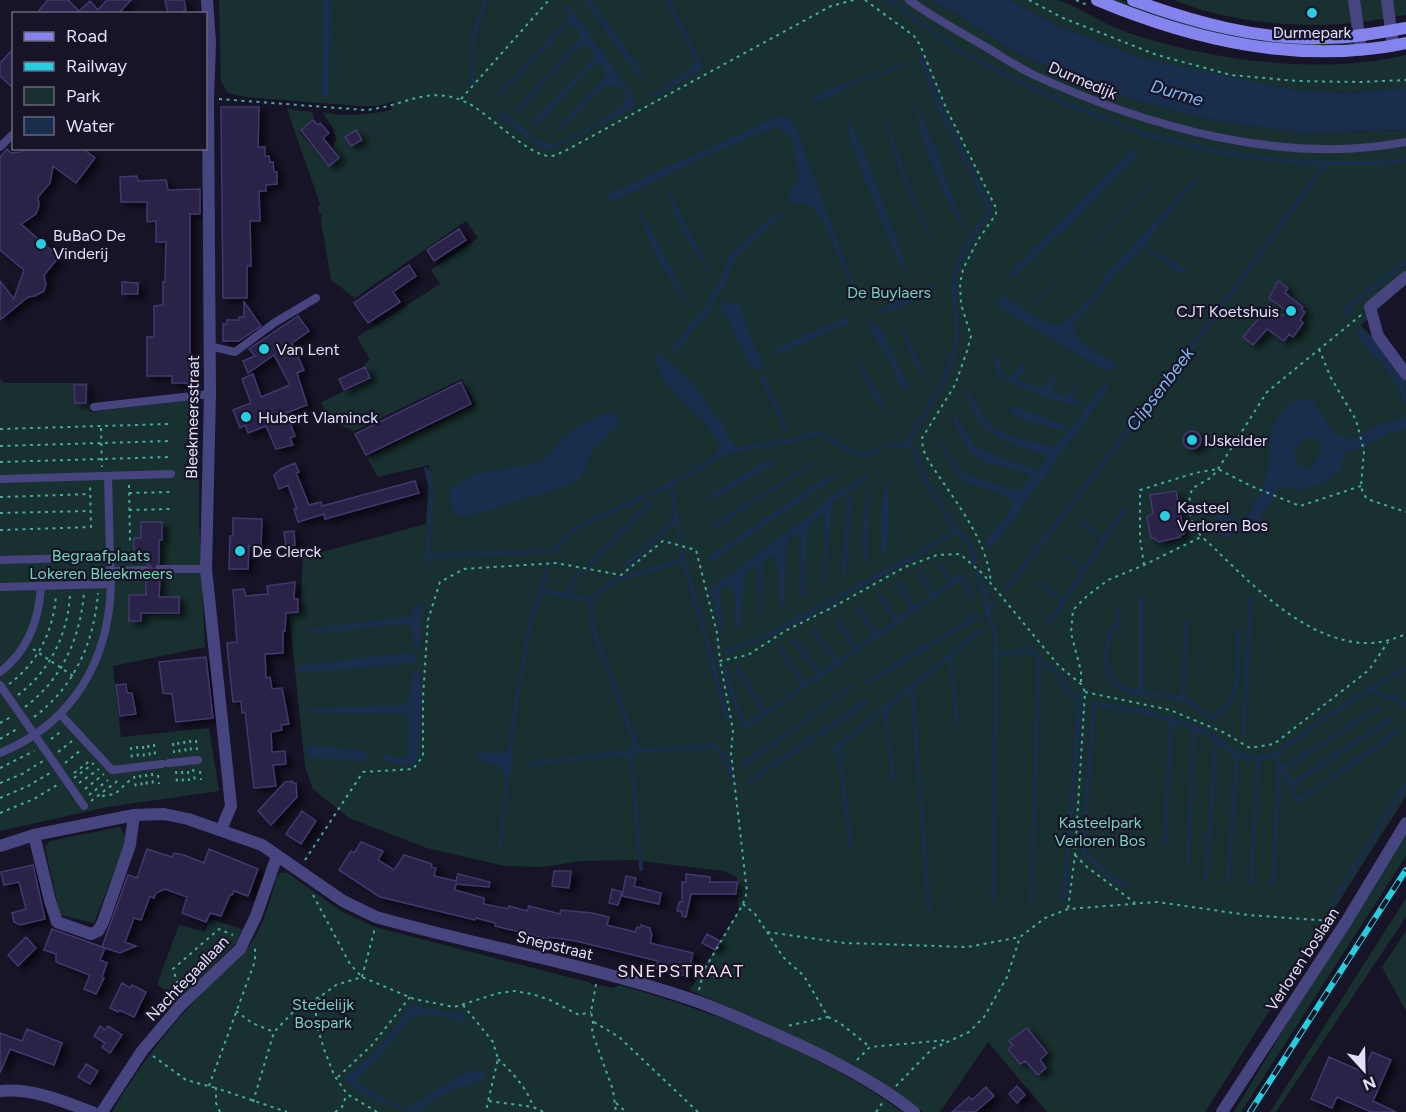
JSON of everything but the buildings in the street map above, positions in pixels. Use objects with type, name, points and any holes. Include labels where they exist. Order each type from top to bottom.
[{"type":"main road","points":[[1097,0],[1178,30],[1240,44],[1292,51],[1361,50],[1400,45]]},
{"type":"main road","points":[[1133,0],[1182,17],[1256,34],[1309,38],[1359,35],[1406,28]]},
{"type":"street","name":"Bleekmeersstraat","points":[[207,0],[210,394],[206,569],[231,806],[221,831]]},
{"type":"street","points":[[1354,0],[1361,50]]},
{"type":"street","points":[[1387,0],[1392,30],[1400,45]]},
{"type":"street","points":[[1406,277],[1370,307],[1378,336],[1406,374]]},
{"type":"street","name":"Snepstraat","points":[[0,846],[34,835],[134,815],[164,814],[188,819],[262,845],[343,901],[376,917],[600,972],[696,1001],[820,1054],[889,1094],[914,1112]]},
{"type":"street","points":[[34,835],[57,922],[91,934],[98,931],[107,911],[130,845],[134,815]]},
{"type":"street","name":"Verloren boslaan","points":[[1222,1112],[1346,922],[1406,823]]},
{"type":"street","name":"Nachtegaallaan","points":[[102,1112],[143,1049],[184,1002],[240,949],[248,935],[277,856]]},
{"type":"street","points":[[0,1090],[12,1089],[39,1093],[92,1112]]},
{"type":"lane","name":"Durmedijk","points":[[909,0],[930,15],[1033,74],[1134,116],[1216,137],[1304,149],[1376,148],[1406,142]]},
{"type":"lane","points":[[0,147],[12,135]]},
{"type":"lane","points":[[209,346],[236,352],[274,323],[316,298]]},
{"type":"lane","points":[[94,407],[210,394]]},
{"type":"lane","points":[[0,479],[171,474]]},
{"type":"lane","points":[[0,753],[34,735],[60,714],[76,697],[94,666],[104,637],[110,608],[110,557],[105,476]]},
{"type":"lane","points":[[0,560],[110,557]]},
{"type":"lane","points":[[160,569],[206,569]]},
{"type":"lane","points":[[110,571],[147,570]]},
{"type":"lane","points":[[0,587],[111,584]]},
{"type":"lane","points":[[0,672],[20,654],[26,644],[36,619],[41,586]]},
{"type":"lane","points":[[0,686],[74,792]]},
{"type":"lane","points":[[60,714],[106,762],[166,764],[198,759]]},
{"type":"path","points":[[460,100],[549,0]]},
{"type":"path","points":[[208,98],[365,110],[385,107],[421,96],[436,95],[460,100],[474,106],[535,151],[544,155],[556,155],[831,6],[854,0]]},
{"type":"path","points":[[865,0],[908,32],[920,45],[947,110],[995,206],[996,214],[969,254],[960,284],[961,304],[971,336],[967,351],[955,384],[922,438],[927,458],[982,545],[990,568],[991,584]]},
{"type":"path","points":[[1029,0],[1063,18],[1156,55],[1231,75],[1297,81],[1406,80]]},
{"type":"path","points":[[1370,307],[1267,392],[1218,469],[1212,477],[1193,488],[1188,501],[1195,528],[1255,589],[1313,629],[1343,640],[1373,644],[1388,642],[1406,633]]},
{"type":"path","points":[[1319,349],[1331,378],[1356,420],[1359,430],[1364,451],[1360,486],[1367,499],[1406,512]]},
{"type":"path","points":[[0,429],[169,424]]},
{"type":"path","points":[[101,426],[105,476]]},
{"type":"path","points":[[0,446],[170,441]]},
{"type":"path","points":[[0,462],[170,457]]},
{"type":"path","points":[[1144,565],[1140,538],[1140,490],[1195,473],[1218,469],[1300,506],[1360,486]]},
{"type":"path","points":[[128,475],[130,542]]},
{"type":"path","points":[[0,530],[91,527],[90,476]]},
{"type":"path","points":[[129,493],[171,492]]},
{"type":"path","points":[[0,497],[90,494]]},
{"type":"path","points":[[129,510],[171,508]]},
{"type":"path","points":[[0,513],[91,511]]},
{"type":"path","points":[[1081,684],[1082,671],[1071,633],[1073,610],[1108,580],[1203,536]]},
{"type":"path","points":[[298,870],[363,772],[413,769],[423,756],[423,697],[428,620],[440,582],[464,569],[556,563],[621,575],[663,541],[696,550],[717,633],[733,730],[731,753],[747,892],[743,904],[704,969],[696,1001]]},
{"type":"path","points":[[720,661],[748,655],[785,631],[836,606],[905,567],[937,555],[960,554],[991,584],[1059,666],[1081,684],[1085,692],[1075,855],[1068,909]]},
{"type":"path","points":[[0,739],[26,724],[45,709],[73,676],[82,660],[91,633],[97,607],[98,584]]},
{"type":"path","points":[[10,701],[43,672],[57,649],[69,603],[70,585]]},
{"type":"path","points":[[0,723],[36,698],[54,680],[69,654],[78,630],[85,585]]},
{"type":"path","points":[[1085,692],[1170,710],[1223,732],[1250,748],[1274,744],[1369,670],[1388,642]]},
{"type":"path","points":[[26,644],[84,684]]},
{"type":"path","points":[[0,798],[28,786],[57,769],[88,744]]},
{"type":"path","points":[[74,792],[106,762]]},
{"type":"path","points":[[74,792],[106,762]]},
{"type":"path","points":[[74,792],[106,762]]},
{"type":"path","points":[[0,813],[34,799],[99,787],[106,762]]},
{"type":"path","points":[[74,792],[100,796],[115,794],[129,781],[128,772],[100,796]]},
{"type":"path","points":[[1075,855],[1087,867],[1135,903]]},
{"type":"path","points":[[314,881],[313,896],[350,964],[362,977],[410,997],[447,1007],[462,1005],[499,993],[515,992],[532,994],[550,1000],[579,1015],[591,1012]]},
{"type":"path","points":[[767,932],[845,943],[968,947],[1020,937],[1046,918],[1068,909],[1157,902],[1248,915],[1346,922]]},
{"type":"path","points":[[743,904],[754,914],[783,957],[804,976],[828,1017],[840,1023],[870,1047]]},
{"type":"path","points":[[362,977],[376,917]]},
{"type":"path","points":[[184,1002],[173,969],[219,929],[248,935],[254,939],[255,961],[209,1086]]},
{"type":"path","points":[[889,1094],[933,1049],[969,1032],[984,1017],[1006,977],[1020,937]]},
{"type":"path","points":[[600,972],[595,986],[591,1012],[592,1032],[608,1073],[616,1103],[616,1112]]},
{"type":"path","points":[[253,1102],[274,1032],[297,1008],[321,996],[336,985],[362,977]]},
{"type":"path","points":[[321,996],[316,1010],[316,1023],[324,1049],[337,1078],[347,1094],[377,1112]]},
{"type":"path","points":[[337,1078],[372,1046],[410,997]]},
{"type":"path","points":[[462,1005],[493,1042],[498,1059],[530,1098],[533,1107]]},
{"type":"path","points":[[236,1011],[252,1023],[274,1032]]},
{"type":"path","points":[[767,1031],[828,1017]]},
{"type":"path","points":[[593,1022],[619,1037],[698,1112]]},
{"type":"path","points":[[851,1071],[858,1058],[870,1047],[950,1039]]},
{"type":"path","points":[[143,1049],[186,1080],[287,1112]]},
{"type":"path","points":[[488,1112],[488,1101],[498,1059]]},
{"type":"path","points":[[216,1088],[216,1103],[220,1112]]},
{"type":"path","points":[[335,1112],[342,1107],[347,1094]]},
{"type":"path","points":[[488,1101],[533,1107],[544,1112]]},
{"type":"path","points":[[616,1103],[626,1112]]},
{"type":"green space","points":[[219,0],[932,0],[1013,51],[1106,91],[1177,111],[1218,121],[1305,133],[1406,130],[1406,284],[1361,325],[1406,374],[1406,796],[1205,1112],[1047,1112],[988,1042],[940,1112],[923,1112],[848,1062],[690,990],[739,910],[737,877],[723,871],[632,860],[580,861],[544,867],[505,866],[427,848],[349,818],[313,789],[305,766],[289,613],[300,612],[303,557],[426,524],[429,465],[378,477],[367,458],[475,405],[462,379],[354,431],[329,421],[321,402],[371,379],[364,364],[370,360],[357,337],[440,284],[431,270],[478,238],[466,221],[355,298],[331,280],[321,221],[322,214],[319,213],[318,207],[320,204],[287,109],[312,112],[313,120],[299,132],[330,165],[339,158],[332,148],[336,139],[333,128],[322,112],[348,115],[374,113],[391,110],[394,101],[377,106],[359,106],[245,97],[228,93],[221,82]]},
{"type":"green space","points":[[1010,0],[1056,0],[1118,29],[1151,40],[1186,49],[1261,62],[1336,64],[1406,55],[1406,88],[1350,93],[1292,90],[1192,70],[1141,58],[1059,26]]},
{"type":"green space","points":[[1107,0],[1121,0],[1163,15],[1355,43],[1353,46],[1302,47],[1213,35]]},
{"type":"green space","name":"Durmepark","points":[[1175,0],[1406,0],[1406,15],[1356,23],[1287,24],[1240,19]]},
{"type":"green space","name":"Begraafplaats Lokeren Bleekmeers","points":[[0,379],[4,383],[88,383],[90,412],[200,399],[199,521],[205,647],[113,666],[113,669],[121,737],[209,728],[219,791],[107,807],[0,831]]},
{"type":"green space","points":[[120,827],[127,839],[94,923],[60,915],[45,847],[50,841]]},
{"type":"green space","points":[[1406,833],[1406,856],[1241,1112],[1234,1112],[1308,989]]},
{"type":"green space","name":"Stedelijk Bospark","points":[[286,872],[341,911],[375,927],[591,983],[598,987],[600,985],[613,988],[619,985],[694,1008],[767,1036],[836,1070],[903,1112],[112,1112],[142,1066],[176,1022],[250,944],[262,923],[276,879],[280,873]]},
{"type":"green space","points":[[1406,898],[1406,917],[1276,1112],[1270,1112]]},
{"type":"green space","points":[[210,919],[242,929],[236,943],[177,1001],[157,984],[179,925],[205,932]]},
{"type":"green space","points":[[1406,931],[1406,1011],[1382,967]]},
{"type":"water","points":[[323,0],[331,0],[329,94],[326,98],[322,95]]},
{"type":"water","points":[[584,0],[590,0],[636,63],[645,80],[635,72]]},
{"type":"water","points":[[665,0],[670,0],[703,66],[698,72],[650,98],[648,96],[690,70],[696,62]]},
{"type":"water","name":"Durme","points":[[932,0],[1010,0],[1059,26],[1141,58],[1292,90],[1350,93],[1406,88],[1406,130],[1305,133],[1218,121],[1177,111],[1106,91],[1013,51]]},
{"type":"water","points":[[565,5],[569,6],[635,102],[633,108],[551,150],[537,145],[497,115],[500,113],[513,119],[534,138],[553,145],[594,125],[624,104],[627,95],[621,87],[604,85],[560,131],[557,128],[605,77],[605,69],[596,62],[537,125],[535,122],[537,117],[593,59],[592,50],[585,44],[577,48],[517,113],[514,111],[580,39],[578,30],[573,25],[568,25],[498,99],[500,91],[569,18]]},
{"type":"water","points":[[911,61],[908,65],[850,85],[835,95],[813,103],[812,99],[824,91]]},
{"type":"water","points":[[914,100],[935,148],[966,233],[949,202],[927,152]]},
{"type":"water","points":[[882,106],[904,171],[940,260],[913,204],[898,165]]},
{"type":"water","points":[[779,116],[787,116],[796,128],[861,305],[859,305],[820,215],[807,203],[788,203],[787,199],[799,178],[795,153],[792,141],[785,132],[775,127],[708,155],[619,198],[611,201],[606,195]]},
{"type":"water","points":[[848,118],[865,154],[909,274],[901,266],[878,213],[850,139]]},
{"type":"water","points":[[1137,149],[1137,155],[1075,219],[1015,276],[1009,277],[1009,274],[1129,153]]},
{"type":"water","points":[[1160,173],[1144,194],[1038,301],[1029,305],[1059,279]]},
{"type":"water","points":[[1195,178],[1198,180],[1158,226],[1147,243],[1115,275],[1073,324],[1084,344],[1117,364],[1115,368],[1106,371],[999,307],[998,301],[1005,296],[1046,322],[1058,325],[1063,323],[1075,314],[1102,284],[1104,277]]},
{"type":"water","points":[[667,187],[714,278],[679,223]]},
{"type":"water","points":[[637,203],[692,309],[683,299],[658,259],[645,230]]},
{"type":"water","points":[[787,210],[736,257],[710,311],[673,354],[672,346],[705,308],[721,279],[730,254],[773,216]]},
{"type":"water","points":[[1146,247],[1187,270],[1187,273],[1179,272],[1147,251]]},
{"type":"water","points":[[940,281],[927,293],[908,303],[871,314],[916,291]]},
{"type":"water","points":[[720,301],[741,305],[747,328],[763,364],[761,368],[754,370],[751,367],[721,308]]},
{"type":"water","points":[[867,316],[882,331],[912,395],[900,384],[884,350],[876,340]]},
{"type":"water","points":[[847,317],[850,318],[849,323],[775,355],[774,350],[783,345]]},
{"type":"water","points":[[899,318],[926,377],[912,358]]},
{"type":"water","points":[[1361,328],[1372,337],[1405,381],[1406,406],[1388,373],[1361,341],[1356,330]]},
{"type":"water","points":[[853,349],[890,416],[872,394]]},
{"type":"water","points":[[655,352],[676,367],[700,392],[715,417],[721,420],[737,450],[728,451],[711,461],[720,445],[700,416],[694,414],[664,378],[656,361]]},
{"type":"water","points":[[995,356],[999,356],[1002,375],[1011,377],[1022,363],[1025,365],[1018,381],[1044,388],[1054,374],[1058,376],[1053,384],[1052,393],[1068,396],[1075,385],[1079,386],[1074,393],[1074,400],[1085,403],[1080,406],[1050,399],[996,375]]},
{"type":"water","points":[[764,376],[789,430],[782,429],[780,420],[759,377]]},
{"type":"water","points":[[1107,384],[1109,388],[999,538],[987,549],[985,544],[987,540],[1006,517],[1013,501],[1002,494],[962,481],[937,440],[939,438],[965,474],[1016,491],[1021,491],[1030,479],[1030,475],[976,457],[966,445],[952,419],[956,416],[976,448],[1035,470],[1039,469],[1046,457],[1002,439],[985,427],[972,408],[967,397],[967,390],[985,418],[994,427],[1019,439],[1054,447],[1059,444],[1103,385]]},
{"type":"water","points":[[1298,399],[1315,401],[1333,433],[1349,438],[1357,437],[1376,426],[1406,417],[1406,429],[1388,433],[1363,447],[1348,451],[1340,463],[1343,467],[1341,470],[1327,482],[1300,491],[1290,487],[1279,488],[1263,512],[1257,535],[1240,531],[1229,537],[1221,537],[1214,526],[1218,514],[1223,512],[1239,520],[1245,518],[1253,510],[1251,503],[1262,493],[1268,468],[1273,427],[1286,409]],"holes":[[[1306,438],[1317,440],[1321,446],[1317,459],[1310,469],[1298,466],[1293,454],[1297,446]]]},
{"type":"water","points":[[1015,406],[1066,426],[1067,430],[1038,424],[1016,416],[1011,413],[1010,408]]},
{"type":"water","points":[[610,413],[616,415],[618,425],[594,448],[589,456],[586,469],[579,479],[569,485],[466,517],[455,514],[450,502],[450,490],[458,484],[480,473],[539,462],[571,432],[591,420]]},
{"type":"water","points":[[813,461],[815,463],[715,528],[710,526]]},
{"type":"water","points":[[764,462],[777,462],[714,498],[703,499]]},
{"type":"water","points":[[846,468],[710,562],[709,556],[821,481]]},
{"type":"water","points":[[887,471],[889,515],[887,548],[885,553],[881,553],[881,516]]},
{"type":"water","points":[[869,473],[870,477],[831,504],[825,583],[823,585],[825,514],[813,521],[808,531],[805,594],[803,596],[800,594],[801,532],[789,538],[786,545],[784,605],[782,608],[779,600],[777,563],[775,557],[770,555],[764,560],[760,620],[758,617],[758,570],[755,567],[749,569],[744,575],[740,627],[737,627],[735,596],[731,586],[721,587],[719,594],[723,630],[719,632],[714,596],[709,591],[710,589],[813,514],[830,497]]},
{"type":"water","points":[[867,485],[869,493],[865,564],[862,541]]},
{"type":"water","points":[[852,496],[844,577],[842,571],[847,499]]},
{"type":"water","points":[[419,603],[423,606],[420,646],[415,649],[411,628],[403,624],[313,633],[307,631],[412,616],[415,605]]},
{"type":"water","points":[[411,652],[418,656],[414,663],[301,673],[297,668],[301,665]]},
{"type":"water","points":[[418,669],[422,688],[422,714],[417,762],[411,766],[385,761],[382,754],[406,758],[408,755],[409,718],[406,714],[312,713],[308,709],[403,705],[408,702],[414,671]]},
{"type":"water","points":[[306,747],[364,751],[368,755],[363,761],[308,757]]},
{"type":"water","points":[[511,748],[507,779],[499,766],[479,760],[477,751],[499,754]]},
{"type":"water","points":[[410,1004],[447,1013],[462,1012],[467,1022],[462,1024],[459,1019],[425,1014],[409,1019],[383,1053],[357,1077],[356,1081],[380,1097],[407,1108],[470,1070],[485,1071],[487,1079],[450,1092],[419,1111],[400,1109],[378,1101],[350,1085],[344,1079],[376,1051],[401,1020]]},
{"type":"waterway","points":[[472,82],[473,36],[486,0]]},
{"type":"waterway","points":[[889,0],[958,50],[984,64],[1048,96],[1143,134],[1222,153],[1307,163],[1326,163]]},
{"type":"waterway","name":"Clipsenbeek","points":[[908,443],[942,382],[953,357],[957,336],[954,291],[956,273],[968,244],[990,209],[943,114],[921,57]]},
{"type":"waterway","name":"Clipsenbeek","points":[[1006,589],[1180,363],[1326,163],[1387,163],[1406,160]]},
{"type":"waterway","points":[[1347,314],[1345,309],[1406,262]]},
{"type":"waterway","points":[[427,556],[552,551],[578,526],[665,487],[728,451],[794,440],[816,432],[853,452],[865,455],[881,448]]},
{"type":"waterway","name":"Clipsenbeek","points":[[890,445],[908,443],[913,448],[923,475],[955,530],[969,544],[974,563]]},
{"type":"waterway","points":[[426,469],[432,492],[427,565]]},
{"type":"waterway","points":[[671,484],[680,539]]},
{"type":"waterway","points":[[590,564],[650,503]]},
{"type":"waterway","points":[[1049,623],[1124,509]]},
{"type":"waterway","points":[[625,566],[676,519]]},
{"type":"waterway","points":[[1079,520],[1104,539]]},
{"type":"waterway","points":[[727,652],[763,637],[915,556],[955,530]]},
{"type":"waterway","points":[[528,764],[638,751],[592,626],[591,600],[613,581],[683,560],[682,552]]},
{"type":"waterway","points":[[1067,557],[1084,569]]},
{"type":"waterway","points":[[683,560],[727,718]]},
{"type":"waterway","points":[[939,563],[952,583]]},
{"type":"waterway","points":[[500,845],[514,716],[530,623],[548,568]]},
{"type":"waterway","points":[[566,595],[581,571]]},
{"type":"waterway","points":[[919,571],[934,596]]},
{"type":"waterway","name":"Clipsenbeek","points":[[977,574],[985,594],[987,610]]},
{"type":"waterway","points":[[726,668],[732,693],[745,727],[962,576],[973,599]]},
{"type":"waterway","points":[[1038,582],[1062,601]]},
{"type":"waterway","points":[[898,583],[914,609]]},
{"type":"waterway","points":[[540,591],[591,600]]},
{"type":"waterway","points":[[879,594],[897,621]]},
{"type":"waterway","points":[[1141,598],[1141,692]]},
{"type":"waterway","points":[[1243,736],[1251,598]]},
{"type":"waterway","points":[[995,603],[987,611],[995,634],[996,655],[1028,650],[1061,677],[1069,693],[1080,700],[1064,898]]},
{"type":"waterway","points":[[859,610],[877,635]]},
{"type":"waterway","points":[[1117,610],[1118,620],[1107,643],[1106,653],[1108,671],[1113,680],[1120,687],[1130,691],[1185,700],[1211,718],[1221,712],[1234,693],[1239,655],[1238,631]]},
{"type":"waterway","points":[[866,683],[977,616]]},
{"type":"waterway","points":[[838,621],[856,649]]},
{"type":"waterway","points":[[1183,699],[1186,622]]},
{"type":"waterway","points":[[813,629],[837,663]]},
{"type":"waterway","points":[[831,752],[981,630]]},
{"type":"waterway","points":[[794,641],[820,674]]},
{"type":"waterway","points":[[779,647],[804,686]]},
{"type":"waterway","points":[[950,655],[957,725]]},
{"type":"waterway","points":[[993,901],[996,655]]},
{"type":"waterway","points":[[1031,903],[1039,659]]},
{"type":"waterway","points":[[737,667],[765,713]]},
{"type":"waterway","points":[[1371,689],[1406,668]]},
{"type":"waterway","points":[[912,686],[929,911]]},
{"type":"waterway","points":[[743,765],[850,687]]},
{"type":"waterway","name":"Clipsenbeek","points":[[1126,886],[1106,874],[1083,851],[1094,703],[1149,713],[1202,730],[1237,754],[1258,759],[1274,755],[1323,719],[1370,689],[1399,700],[1406,706]]},
{"type":"waterway","points":[[748,782],[867,701]]},
{"type":"waterway","points":[[1274,755],[1282,769],[1379,707]]},
{"type":"waterway","points":[[885,709],[893,780]]},
{"type":"waterway","points":[[1282,769],[1291,784],[1391,719]]},
{"type":"waterway","points":[[1165,843],[1171,720]]},
{"type":"waterway","points":[[1188,863],[1194,727]]},
{"type":"waterway","points":[[1291,784],[1298,801],[1400,730]]},
{"type":"waterway","points":[[1206,880],[1216,740]]},
{"type":"waterway","points":[[638,751],[714,746],[724,756],[732,777]]},
{"type":"waterway","points":[[838,747],[851,846]]},
{"type":"waterway","points":[[631,752],[641,869]]},
{"type":"waterway","points":[[1228,881],[1237,754]]},
{"type":"waterway","points":[[1251,884],[1258,759]]},
{"type":"waterway","points":[[1273,883],[1279,767]]},
{"type":"waterway","points":[[1332,904],[1406,784]]},
{"type":"railway","points":[[1250,1112],[1406,870]]},
{"type":"place","name":"Durmepark","points":[[1312,13]]},
{"type":"place","name":"BuBaO De Vinderij","points":[[41,244]]},
{"type":"place","name":"CJT Koetshuis","points":[[1291,311]]},
{"type":"place","name":"Van Lent","points":[[264,349]]},
{"type":"place","name":"Hubert Vlaminck","points":[[246,417]]},
{"type":"place","name":"IJskelder","points":[[1192,440]]},
{"type":"place","name":"Kasteel Verloren Bos","points":[[1165,516]]},
{"type":"place","name":"De Clerck","points":[[240,551]]},
{"type":"district","name":"SNEPSTRAAT","points":[[681,971]]},
{"type":"park label","name":"De Buylaers","points":[[889,292]]},
{"type":"park label","name":"Kasteelpark Verloren Bos","points":[[1100,831]]}]
